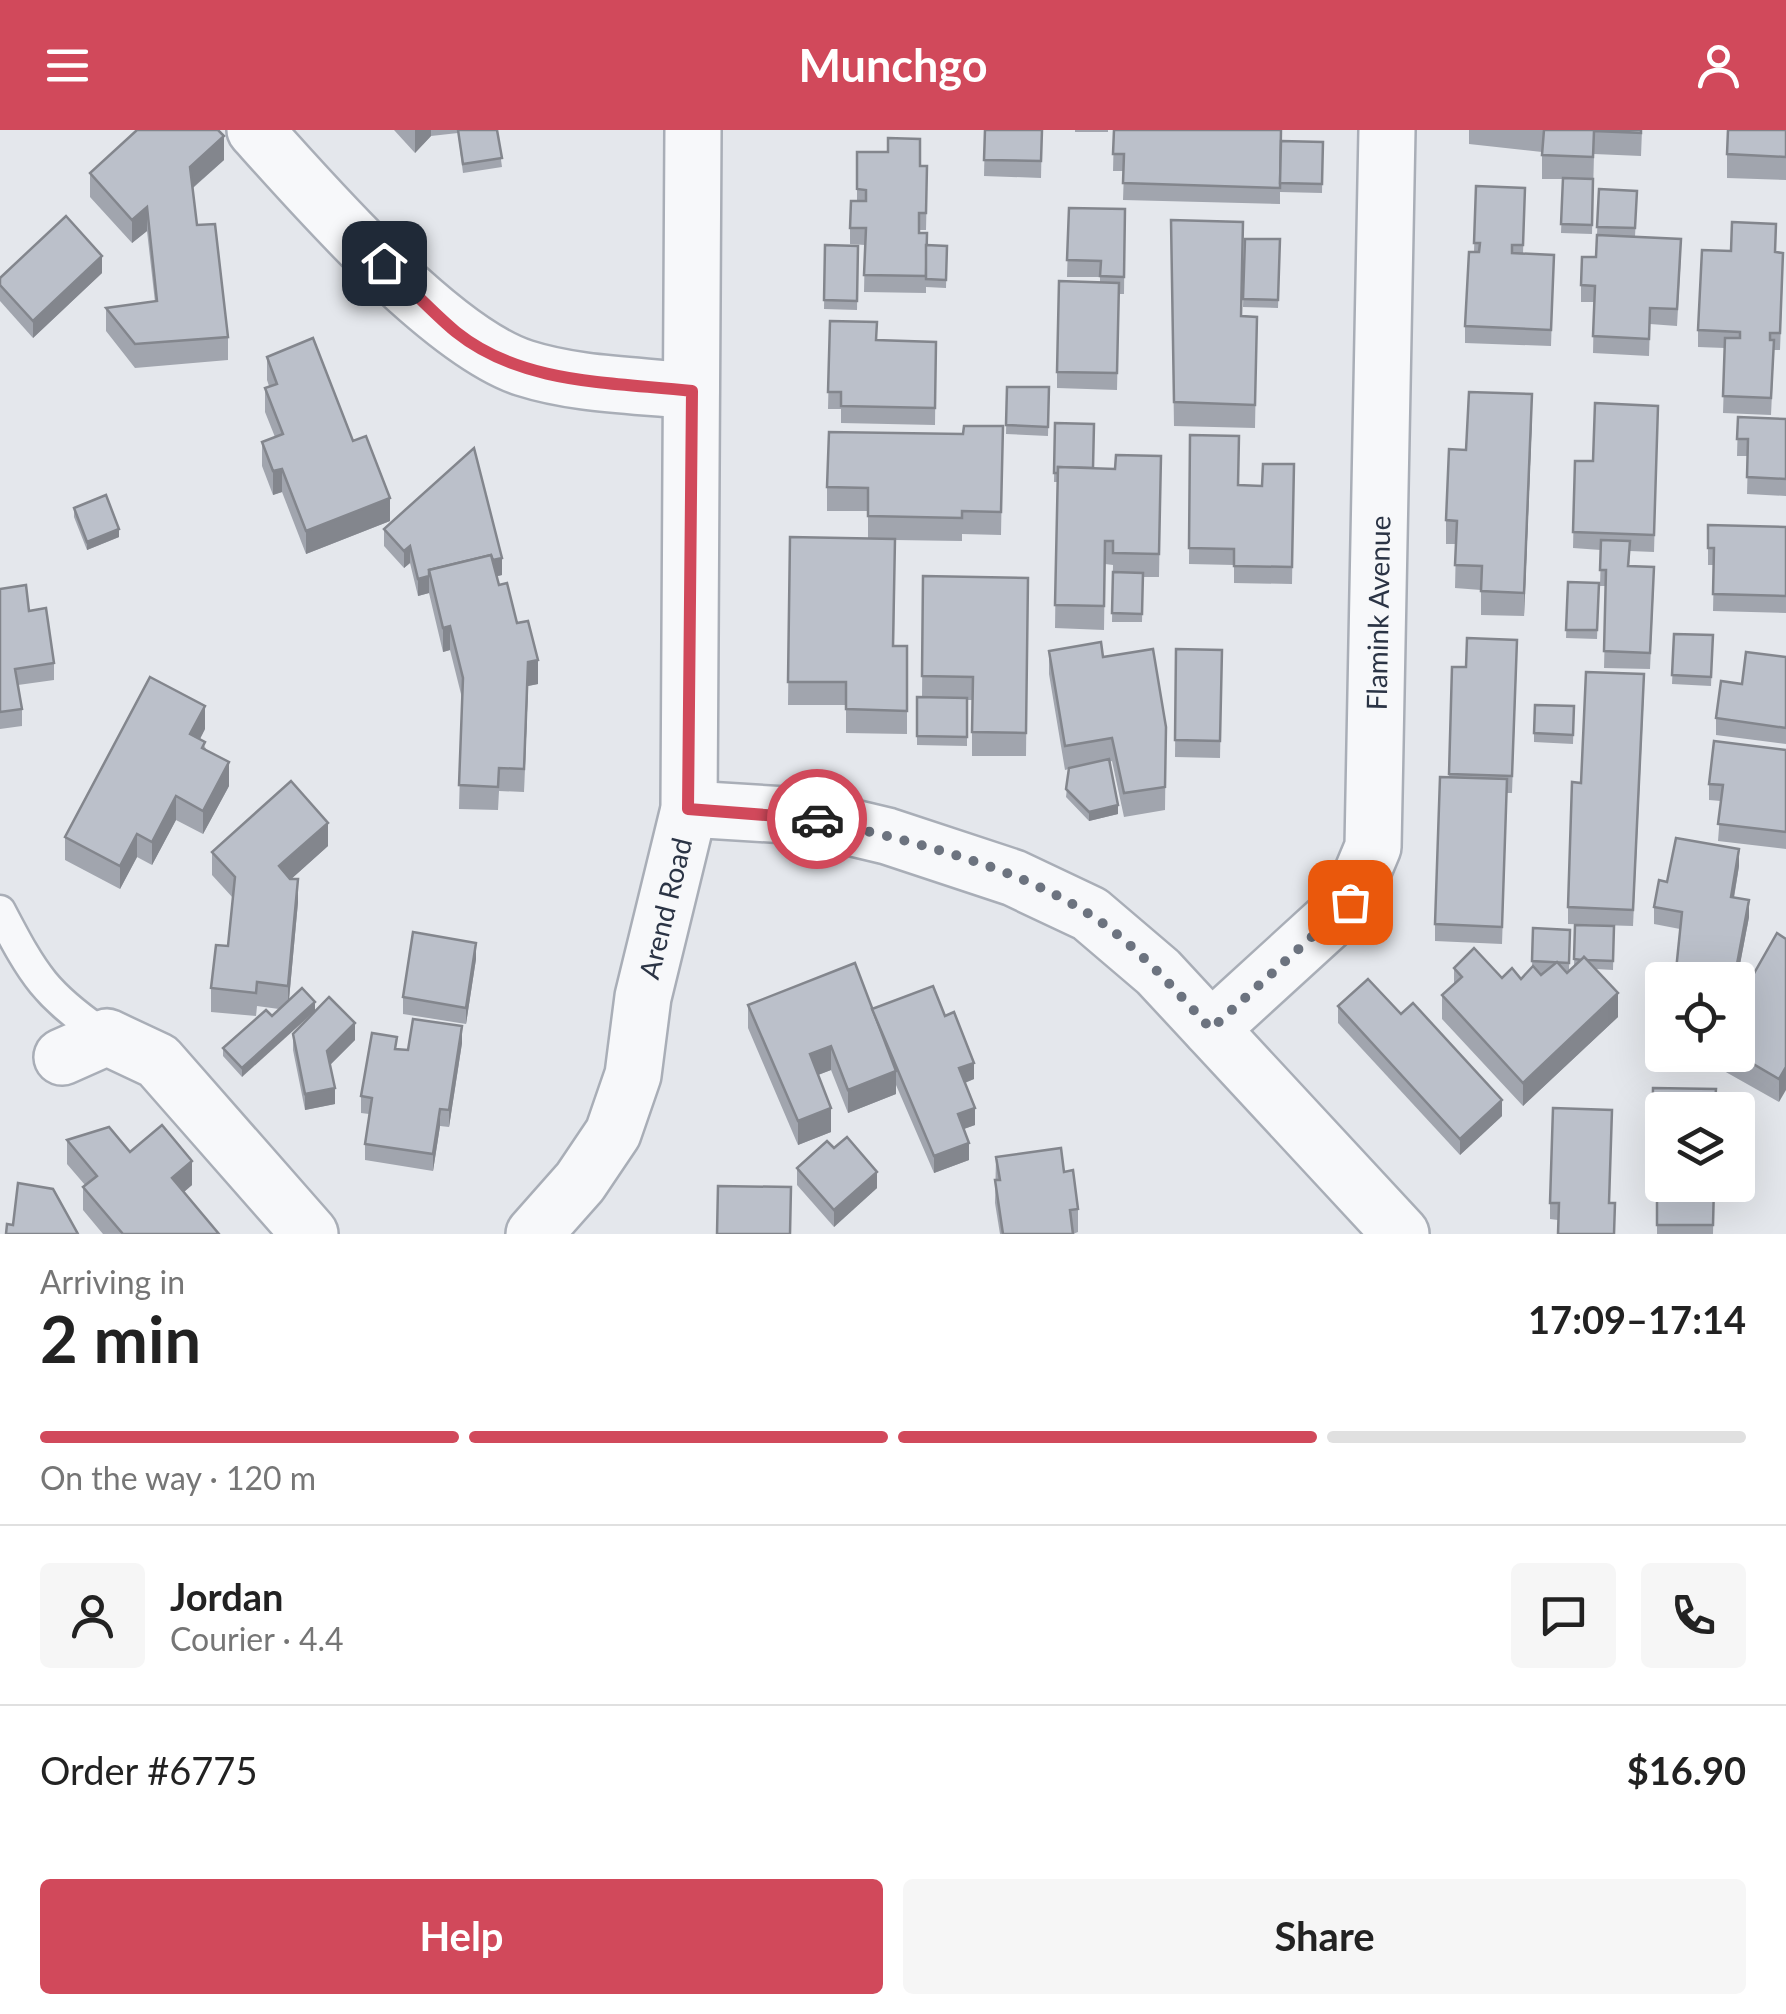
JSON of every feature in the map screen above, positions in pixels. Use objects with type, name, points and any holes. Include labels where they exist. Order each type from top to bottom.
[{"type":"street","points":[[254,130],[359,240],[457,332],[484,351],[552,376],[692,391]]},
{"type":"street","name":"Arend Road","points":[[534,1234],[580,1182],[613,1133],[634,1075],[643,998],[688,809],[693,130]]},
{"type":"street","name":"Flamink Avenue","points":[[1211,1029],[1350,902],[1373,847],[1386,130]]},
{"type":"street","points":[[688,809],[803,816],[887,836],[1014,878],[1090,914],[1158,972],[1401,1234]]},
{"type":"street","points":[[84,1047],[158,1061],[310,1234]]},
{"type":"lane","points":[[0,910],[34,975],[68,1011],[84,1047]]},
{"type":"building","points":[[137,130],[218,130],[224,136],[190,167],[197,225],[215,224],[228,337],[135,344],[106,308],[157,301],[147,207],[132,220],[90,173]]},
{"type":"building","points":[[458,130],[497,130],[502,158],[463,164]]},
{"type":"building","points":[[985,130],[1042,130],[1041,161],[984,160]]},
{"type":"building","points":[[1114,130],[1281,130],[1280,188],[1123,183],[1124,154],[1113,154]]},
{"type":"building","points":[[1544,130],[1641,130],[1641,133],[1594,131],[1593,157],[1542,155]]},
{"type":"building","points":[[1728,130],[1786,130],[1786,157],[1727,154]]},
{"type":"building","points":[[888,138],[920,139],[920,166],[927,166],[926,213],[919,213],[919,233],[927,233],[926,276],[864,275],[866,228],[850,228],[851,201],[866,201],[866,190],[857,189],[857,152],[888,152]]},
{"type":"building","points":[[1281,141],[1323,142],[1322,184],[1280,183]]},
{"type":"building","points":[[1563,178],[1593,179],[1592,225],[1561,224]]},
{"type":"building","points":[[1476,186],[1525,188],[1523,245],[1512,245],[1512,253],[1554,255],[1551,330],[1465,326],[1469,252],[1479,252],[1480,243],[1474,243]]},
{"type":"building","points":[[1599,189],[1637,191],[1635,228],[1597,227]]},
{"type":"building","points":[[1069,208],[1125,209],[1124,277],[1100,276],[1101,261],[1067,260]]},
{"type":"building","points":[[66,216],[102,256],[33,321],[0,285],[0,278]]},
{"type":"building","points":[[1171,220],[1243,222],[1241,316],[1257,317],[1255,405],[1174,402]]},
{"type":"building","points":[[1732,222],[1776,224],[1775,252],[1783,253],[1780,333],[1770,333],[1770,340],[1774,340],[1771,398],[1723,396],[1725,338],[1740,338],[1740,332],[1698,330],[1702,250],[1731,251]]},
{"type":"building","points":[[1597,235],[1681,239],[1677,309],[1650,308],[1649,339],[1593,336],[1595,286],[1581,285],[1582,257],[1596,257]]},
{"type":"building","points":[[1245,239],[1280,239],[1278,300],[1243,299]]},
{"type":"building","points":[[825,245],[858,246],[857,301],[824,300]]},
{"type":"building","points":[[926,245],[947,246],[946,280],[926,279]]},
{"type":"building","points":[[1059,281],[1119,283],[1117,373],[1057,372]]},
{"type":"building","points":[[830,321],[877,322],[876,340],[936,342],[935,408],[841,406],[841,392],[828,392]]},
{"type":"building","points":[[313,338],[353,441],[366,436],[390,498],[306,531],[282,469],[273,471],[262,442],[283,434],[265,388],[277,384],[267,357]]},
{"type":"building","points":[[1007,387],[1049,387],[1048,427],[1006,425]]},
{"type":"building","points":[[1469,392],[1532,394],[1524,593],[1481,591],[1482,566],[1455,565],[1457,521],[1446,520],[1449,449],[1466,450]]},
{"type":"building","points":[[1595,403],[1658,406],[1654,535],[1573,532],[1575,461],[1593,461]]},
{"type":"building","points":[[1738,417],[1786,419],[1786,479],[1747,477],[1748,439],[1737,439]]},
{"type":"building","points":[[1055,423],[1094,424],[1093,468],[1058,467],[1058,473],[1054,473]]},
{"type":"building","points":[[964,426],[1003,426],[1001,512],[962,511],[962,518],[868,516],[868,488],[827,487],[829,432],[963,434]]},
{"type":"building","points":[[1190,435],[1239,436],[1238,485],[1262,486],[1263,464],[1294,464],[1292,567],[1234,566],[1234,549],[1189,548]]},
{"type":"building","points":[[474,448],[502,558],[493,560],[491,555],[429,570],[429,576],[418,579],[410,546],[404,551],[384,529]]},
{"type":"building","points":[[1116,455],[1161,456],[1159,554],[1113,553],[1113,541],[1105,541],[1104,606],[1055,605],[1058,467],[1115,469]]},
{"type":"building","points":[[106,495],[119,529],[87,542],[74,508]]},
{"type":"building","points":[[1708,525],[1786,527],[1786,596],[1713,594],[1714,548],[1708,548]]},
{"type":"building","points":[[790,537],[895,539],[893,646],[907,646],[907,711],[846,709],[846,682],[788,682]]},
{"type":"building","points":[[1601,540],[1630,541],[1628,566],[1654,567],[1650,653],[1604,651],[1606,570],[1600,570]]},
{"type":"building","points":[[491,555],[499,585],[507,583],[517,623],[528,621],[538,660],[528,662],[524,769],[499,768],[498,787],[459,785],[463,678],[450,626],[443,628],[429,570]]},
{"type":"building","points":[[1113,572],[1143,573],[1142,614],[1112,613]]},
{"type":"building","points":[[923,576],[1028,578],[1026,733],[972,732],[973,677],[922,676]]},
{"type":"building","points":[[1568,582],[1599,583],[1597,630],[1566,630]]},
{"type":"building","points":[[26,585],[29,611],[46,608],[54,663],[15,669],[22,709],[0,712],[0,589]]},
{"type":"building","points":[[1674,634],[1713,635],[1711,677],[1672,675]]},
{"type":"building","points":[[1467,638],[1517,640],[1512,776],[1449,774],[1452,667],[1466,667]]},
{"type":"building","points":[[1101,642],[1103,657],[1153,649],[1166,727],[1165,787],[1124,793],[1112,738],[1065,746],[1049,651]]},
{"type":"building","points":[[1176,649],[1222,650],[1220,741],[1175,740]]},
{"type":"building","points":[[1746,652],[1786,657],[1786,728],[1716,718],[1721,681],[1742,684]]},
{"type":"building","points":[[1586,672],[1644,674],[1633,910],[1568,907],[1572,782],[1581,783]]},
{"type":"building","points":[[150,677],[205,706],[190,734],[205,742],[202,748],[229,762],[203,811],[176,796],[152,842],[137,834],[120,866],[65,837]]},
{"type":"building","points":[[917,697],[967,698],[967,737],[917,736]]},
{"type":"building","points":[[1535,705],[1574,706],[1573,735],[1534,733]]},
{"type":"building","points":[[1714,741],[1786,750],[1786,832],[1718,824],[1723,785],[1709,784]]},
{"type":"building","points":[[1109,759],[1118,805],[1089,812],[1066,789],[1069,768]]},
{"type":"building","points":[[1440,777],[1507,779],[1502,927],[1435,924]]},
{"type":"building","points":[[291,781],[328,823],[279,866],[290,879],[298,879],[288,986],[257,982],[256,993],[211,988],[216,945],[228,946],[235,877],[212,852]]},
{"type":"building","points":[[1676,838],[1739,849],[1731,897],[1749,900],[1737,962],[1677,962],[1682,912],[1654,907],[1659,880],[1667,882]]},
{"type":"building","points":[[1575,925],[1614,926],[1613,961],[1574,959]]},
{"type":"building","points":[[1533,928],[1570,930],[1569,963],[1532,961]]},
{"type":"building","points":[[413,932],[476,943],[466,1008],[403,997]]},
{"type":"building","points":[[1777,933],[1786,939],[1786,1067],[1779,1079],[1755,1065],[1755,972]]},
{"type":"building","points":[[1474,948],[1502,978],[1512,968],[1521,979],[1533,966],[1541,975],[1557,962],[1567,973],[1584,957],[1618,993],[1523,1083],[1442,995],[1462,977],[1454,968]]},
{"type":"building","points":[[855,963],[896,1071],[848,1090],[831,1046],[810,1054],[831,1108],[798,1121],[748,1005]]},
{"type":"building","points":[[1368,979],[1401,1014],[1413,1003],[1502,1100],[1460,1139],[1338,1006]]},
{"type":"building","points":[[933,986],[945,1016],[954,1012],[974,1063],[959,1068],[975,1108],[958,1114],[969,1143],[934,1156],[872,1009]]},
{"type":"building","points":[[302,988],[315,1002],[242,1068],[223,1048],[266,1010],[272,1016]]},
{"type":"building","points":[[329,997],[355,1023],[327,1051],[335,1088],[305,1094],[293,1034]]},
{"type":"building","points":[[413,1019],[462,1026],[449,1110],[440,1109],[433,1154],[365,1144],[372,1098],[361,1096],[372,1033],[397,1037],[395,1049],[408,1050]]},
{"type":"building","points":[[1653,1088],[1716,1089],[1716,1092],[1653,1092]]},
{"type":"building","points":[[1553,1108],[1612,1110],[1609,1203],[1615,1203],[1614,1234],[1558,1234],[1559,1203],[1550,1203]]},
{"type":"building","points":[[162,1125],[192,1161],[172,1178],[219,1234],[123,1234],[83,1187],[97,1176],[67,1140],[109,1127],[130,1152]]},
{"type":"building","points":[[847,1137],[877,1172],[834,1210],[797,1168],[827,1141],[834,1148]]},
{"type":"building","points":[[1061,1148],[1064,1172],[1073,1170],[1078,1209],[1070,1210],[1073,1234],[1003,1234],[995,1180],[1000,1180],[996,1157]]},
{"type":"building","points":[[18,1183],[53,1189],[78,1234],[6,1234],[7,1224],[13,1225]]},
{"type":"building","points":[[718,1186],[791,1187],[790,1234],[717,1234]]},
{"type":"building","points":[[1657,1202],[1714,1202],[1713,1225],[1657,1225]]},
{"type":"way so far","points":[[817,819],[958,856],[1090,914],[1158,972],[1211,1029],[1350,902]]},
{"type":"route","points":[[384,263],[457,332],[484,351],[520,367],[576,380],[692,391],[688,809],[817,819]]}]
